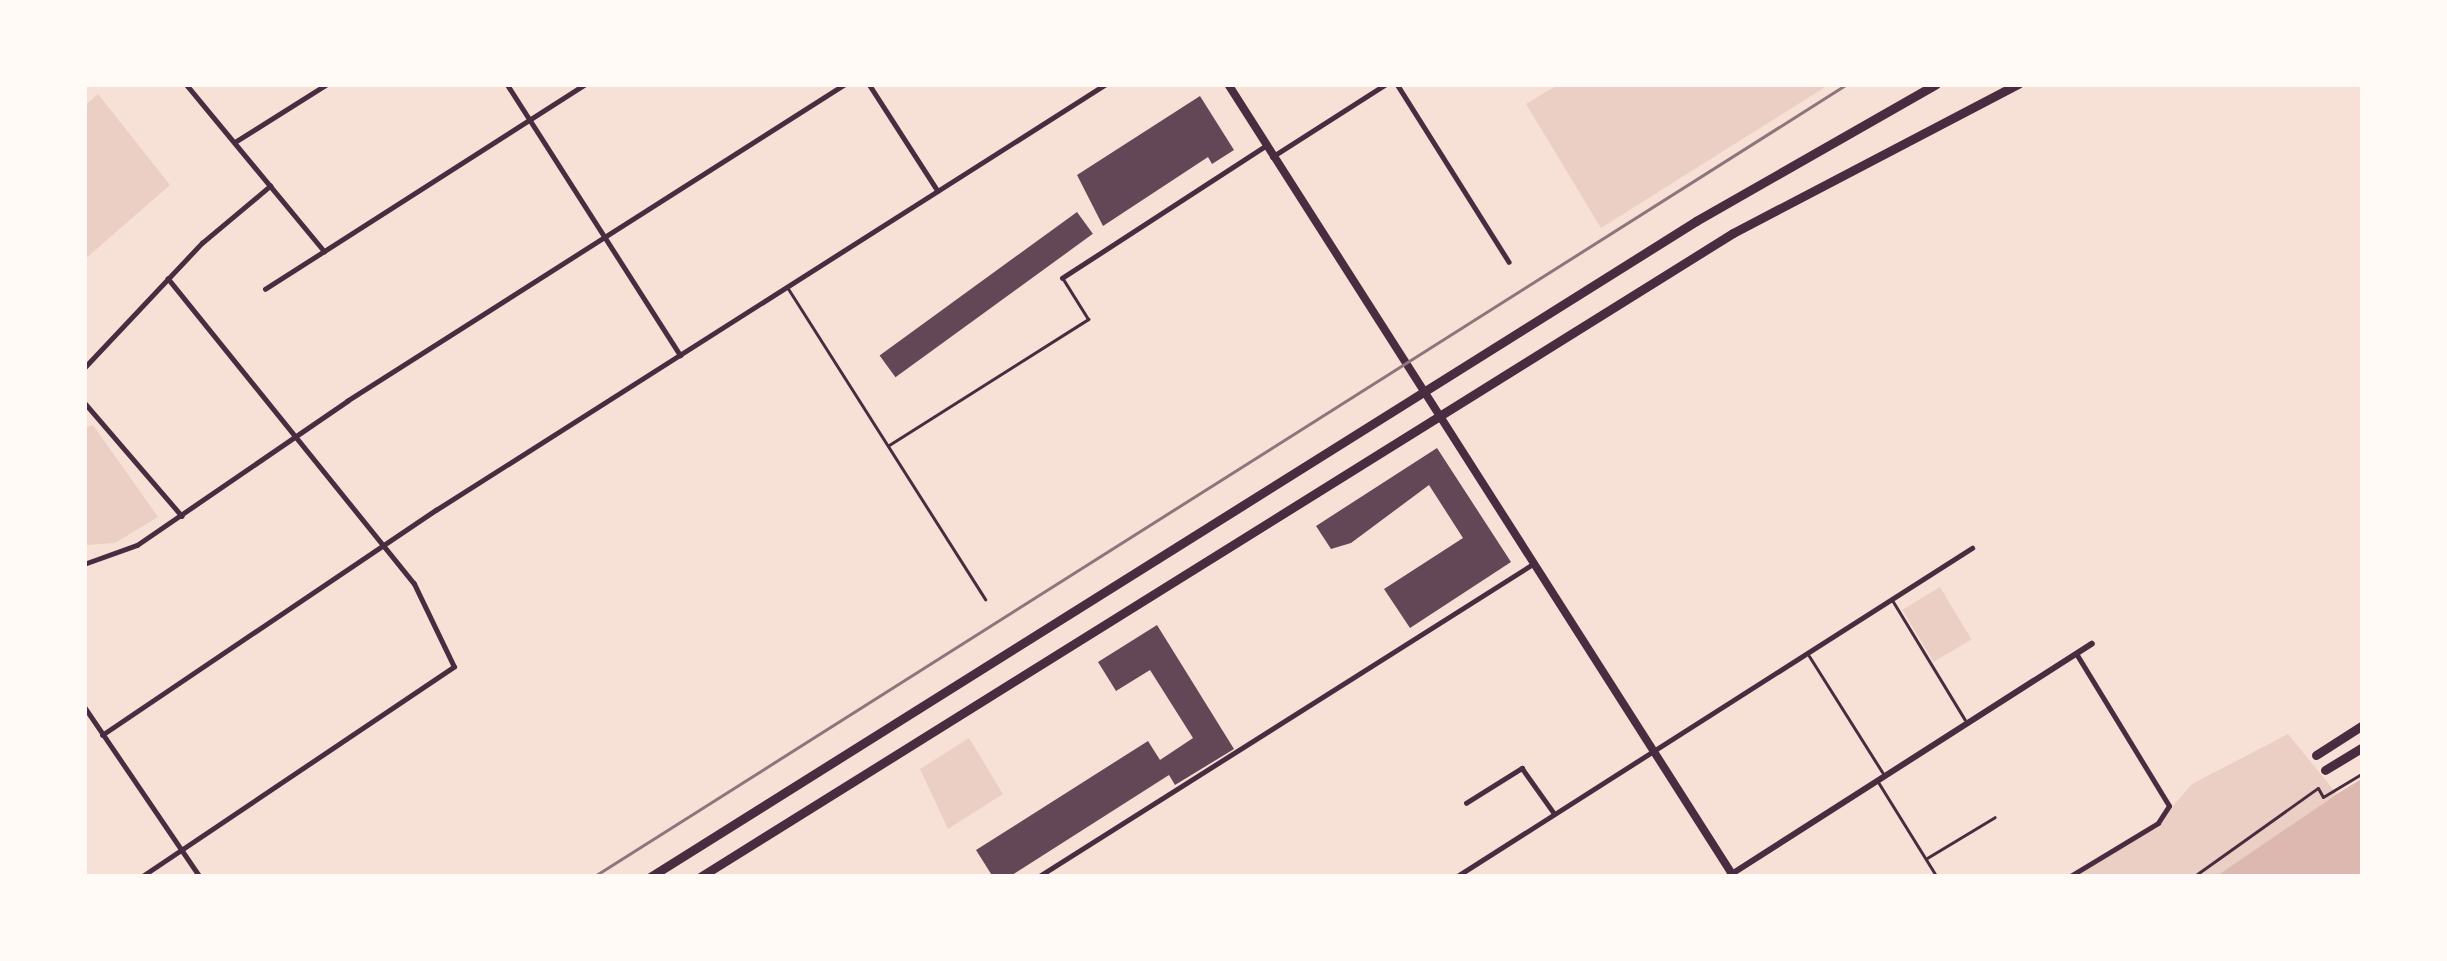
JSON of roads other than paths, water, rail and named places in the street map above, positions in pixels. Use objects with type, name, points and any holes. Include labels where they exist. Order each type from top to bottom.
[{"type":"highway","points":[[650,877],[1771,175],[1936,84]]},
{"type":"highway","points":[[700,877],[1817,184],[2018,84]]},
{"type":"highway","points":[[2316,755],[2363,725]]},
{"type":"highway","points":[[2326,770],[2363,747]]},
{"type":"main road","points":[[1228,84],[1731,876]]},
{"type":"street","points":[[186,84],[324,251]]},
{"type":"street","points":[[235,142],[327,84]]},
{"type":"street","points":[[507,84],[680,355]]},
{"type":"street","points":[[265,289],[586,84]]},
{"type":"street","points":[[84,563],[112,558],[182,516],[845,84]]},
{"type":"street","points":[[869,84],[938,191]]},
{"type":"street","points":[[102,735],[385,546],[1106,84]]},
{"type":"street","points":[[1273,157],[1386,84]]},
{"type":"street","points":[[1397,84],[1509,262]]},
{"type":"street","points":[[1062,278],[1265,146]]},
{"type":"street","points":[[84,368],[168,280],[270,186]]},
{"type":"street","points":[[140,877],[454,667],[427,603],[385,546],[168,280]]},
{"type":"street","points":[[84,401],[182,516]]},
{"type":"street","points":[[1456,877],[1972,548]]},
{"type":"street","points":[[1038,877],[1533,564]]},
{"type":"street","points":[[1731,876],[2092,644]]},
{"type":"street","points":[[2069,877],[2158,823],[2169,806],[2078,655]]},
{"type":"street","points":[[84,706],[200,877]]},
{"type":"street","points":[[1466,803],[1522,768],[1554,813]]},
{"type":"lane","points":[[887,446],[1088,319],[1062,278]]},
{"type":"lane","points":[[788,287],[985,599]]},
{"type":"lane","points":[[1891,599],[1968,724]]},
{"type":"lane","points":[[1807,652],[1937,877]]},
{"type":"lane","points":[[1926,859],[1995,817]]},
{"type":"railway","points":[[593,877],[1847,84]]}]
